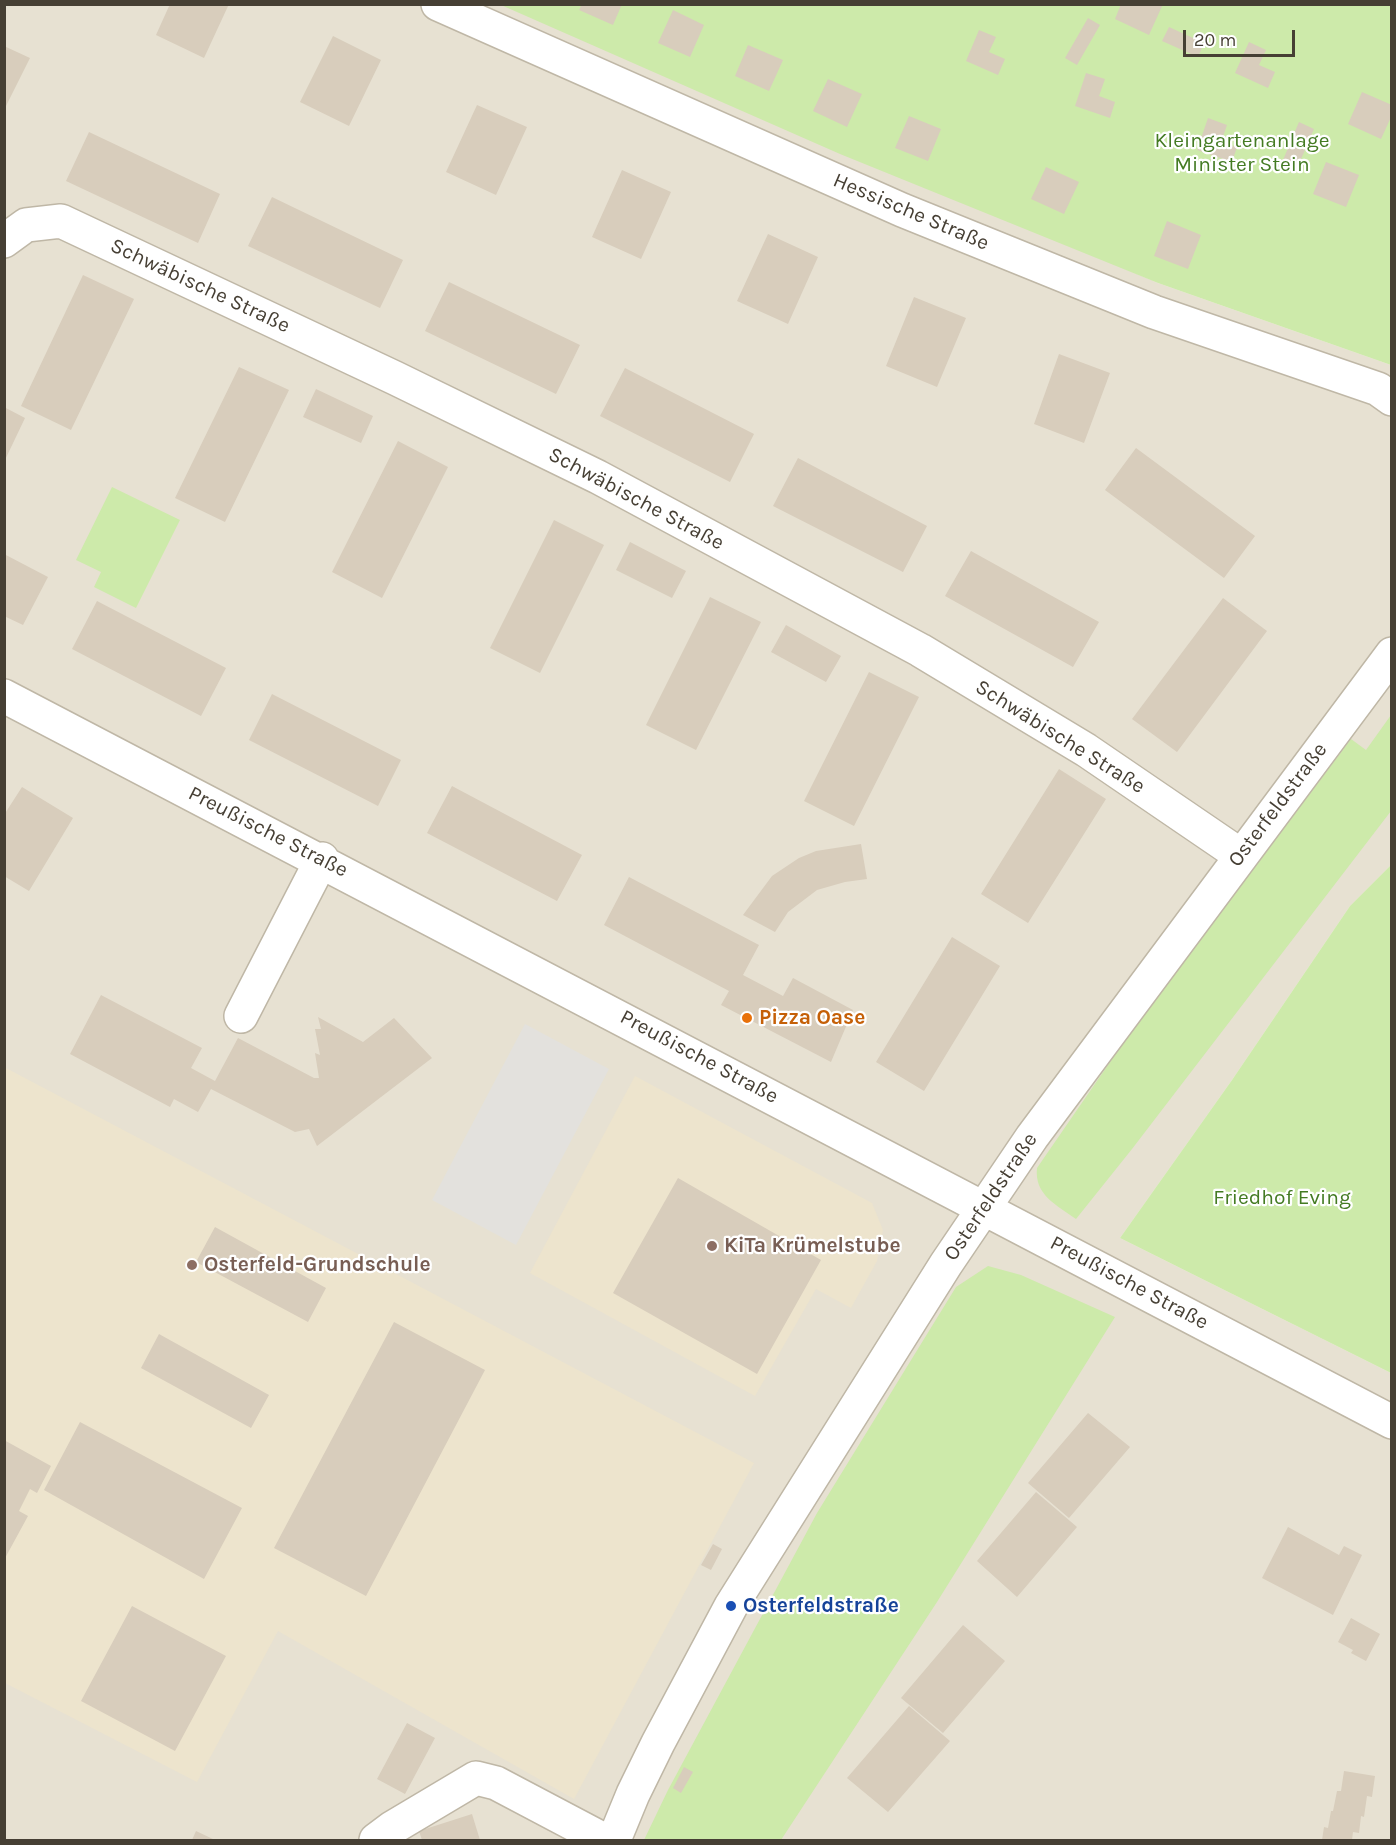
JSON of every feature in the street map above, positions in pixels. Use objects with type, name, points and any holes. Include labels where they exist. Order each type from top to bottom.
[{"type":"street","name":"Hessische Straße","points":[[438,4],[902,210],[1154,312],[1378,389],[1392,399]]},
{"type":"street","name":"Schwäbische Straße","points":[[4,241],[26,225],[61,220],[598,477],[920,650],[1086,750],[1240,855]]},
{"type":"street","name":"Osterfeldstraße","points":[[614,1840],[658,1743],[731,1606],[984,1206],[1038,1127],[1392,654]]},
{"type":"street","name":"Preußische Straße","points":[[4,696],[322,859],[1392,1422]]},
{"type":"street","points":[[241,1016],[322,859]]},
{"type":"street","points":[[376,1840],[476,1778],[496,1783],[604,1840]]},
{"type":"shaded area","points":[[5,5],[507,5],[1158,283],[1391,365],[1391,865],[1350,906],[1232,1080],[1120,1238],[1391,1373],[1391,1840],[5,1840]]},
{"type":"shaded area","points":[[525,1024],[609,1069],[516,1245],[432,1200]]},
{"type":"shaded area","name":"Osterfeld-Grundschule","points":[[4,1067],[754,1463],[574,1799],[278,1631],[197,1782],[5,1683]]},
{"type":"shaded area","name":"KiTa Krümelstube","points":[[635,1076],[872,1203],[883,1230],[877,1261],[851,1308],[816,1289],[755,1396],[530,1273]]},
{"type":"green space","name":"Kleingartenanlage Minister Stein","points":[[501,5],[1391,5],[1391,365],[1158,283],[840,154]]},
{"type":"green space","points":[[112,487],[180,520],[136,608],[94,587],[101,572],[76,560]]},
{"type":"green space","points":[[1391,715],[1391,811],[1076,1219],[1043,1192],[1037,1177],[1037,1168],[1130,1033],[1351,739],[1366,750]]},
{"type":"green space","name":"Friedhof Eving","points":[[1391,865],[1391,1373],[1120,1238],[1232,1080],[1350,906]]},
{"type":"green space","points":[[988,1266],[1021,1275],[1115,1317],[937,1602],[781,1840],[644,1840],[668,1790],[817,1513],[956,1287]]},
{"type":"building","points":[[170,4],[229,4],[204,58],[156,35]]},
{"type":"building","points":[[582,4],[622,4],[613,25],[579,10]]},
{"type":"building","points":[[1121,4],[1163,4],[1149,35],[1115,19]]},
{"type":"building","points":[[673,10],[704,25],[690,57],[658,43]]},
{"type":"building","points":[[1088,18],[1100,25],[1077,65],[1065,58]]},
{"type":"building","points":[[1169,27],[1204,43],[1198,57],[1162,41]]},
{"type":"building","points":[[979,30],[996,37],[989,52],[1005,59],[998,75],[966,61]]},
{"type":"building","points":[[333,36],[381,60],[349,126],[300,102]]},
{"type":"building","points":[[1249,42],[1266,50],[1259,65],[1275,72],[1268,88],[1235,73]]},
{"type":"building","points":[[748,45],[783,60],[769,91],[735,76]]},
{"type":"building","points":[[4,46],[30,58],[4,110]]},
{"type":"building","points":[[1086,73],[1105,79],[1099,96],[1115,102],[1110,118],[1075,106]]},
{"type":"building","points":[[828,79],[862,94],[847,127],[813,111]]},
{"type":"building","points":[[1362,92],[1392,105],[1392,115],[1381,139],[1348,124]]},
{"type":"building","points":[[477,105],[527,127],[496,195],[446,172]]},
{"type":"building","points":[[909,116],[941,129],[928,161],[895,148]]},
{"type":"building","points":[[1208,118],[1227,125],[1221,142],[1237,147],[1232,162],[1197,150]]},
{"type":"building","points":[[1299,122],[1314,129],[1298,166],[1283,160]]},
{"type":"building","points":[[89,132],[220,194],[198,243],[66,181]]},
{"type":"building","points":[[1326,162],[1359,175],[1346,207],[1313,194]]},
{"type":"building","points":[[1046,167],[1079,182],[1064,214],[1031,199]]},
{"type":"building","points":[[622,170],[671,192],[641,259],[592,237]]},
{"type":"building","points":[[272,197],[403,260],[380,308],[248,246]]},
{"type":"building","points":[[1167,221],[1201,235],[1188,269],[1154,256]]},
{"type":"building","points":[[768,234],[818,257],[788,324],[737,301]]},
{"type":"building","points":[[83,275],[134,299],[71,430],[21,406]]},
{"type":"building","points":[[449,282],[580,345],[556,394],[425,331]]},
{"type":"building","points":[[914,297],[966,318],[937,387],[886,366]]},
{"type":"building","points":[[1059,354],[1110,373],[1084,443],[1034,424]]},
{"type":"building","points":[[239,367],[289,390],[225,522],[175,498]]},
{"type":"building","points":[[625,368],[754,434],[730,482],[600,416]]},
{"type":"building","points":[[316,389],[373,416],[361,443],[303,417]]},
{"type":"building","points":[[4,407],[25,418],[4,462]]},
{"type":"building","points":[[398,441],[448,467],[382,598],[332,572]]},
{"type":"building","points":[[1136,448],[1255,536],[1224,578],[1105,490]]},
{"type":"building","points":[[798,458],[927,526],[903,572],[773,506]]},
{"type":"building","points":[[554,520],[604,545],[540,673],[490,648]]},
{"type":"building","points":[[630,542],[686,571],[672,598],[616,570]]},
{"type":"building","points":[[971,551],[1099,622],[1073,667],[945,596]]},
{"type":"building","points":[[4,554],[48,577],[23,625],[4,616]]},
{"type":"building","points":[[710,597],[761,622],[696,750],[646,725]]},
{"type":"building","points":[[1223,598],[1267,631],[1177,752],[1132,719]]},
{"type":"building","points":[[97,601],[226,668],[201,716],[72,649]]},
{"type":"building","points":[[786,625],[841,656],[826,682],[771,652]]},
{"type":"building","points":[[869,672],[919,697],[854,826],[804,801]]},
{"type":"building","points":[[272,694],[401,760],[378,806],[249,740]]},
{"type":"building","points":[[1059,769],[1106,799],[1028,923],[981,894]]},
{"type":"building","points":[[452,786],[582,855],[557,901],[427,833]]},
{"type":"building","points":[[22,787],[73,818],[29,891],[4,876],[4,815]]},
{"type":"building","points":[[861,844],[867,879],[817,890],[788,912],[775,932],[743,915],[772,876],[799,858],[816,851]]},
{"type":"building","points":[[629,877],[759,945],[743,975],[783,996],[793,978],[853,1010],[831,1062],[721,1005],[729,991],[604,925]]},
{"type":"building","points":[[952,937],[1000,966],[924,1091],[876,1062]]},
{"type":"building","points":[[101,995],[202,1048],[191,1068],[215,1081],[238,1038],[314,1078],[319,1078],[315,1053],[320,1055],[315,1029],[321,1029],[318,1017],[363,1042],[394,1018],[432,1058],[317,1146],[309,1129],[295,1132],[211,1089],[198,1112],[174,1099],[170,1107],[70,1054]]},
{"type":"building","points":[[678,1178],[821,1260],[757,1374],[613,1293]]},
{"type":"building","points":[[215,1227],[326,1288],[308,1322],[196,1262]]},
{"type":"building","points":[[394,1322],[485,1370],[366,1596],[274,1548]]},
{"type":"building","points":[[159,1334],[269,1395],[251,1428],[141,1368]]},
{"type":"building","points":[[1088,1413],[1130,1447],[1069,1518],[1028,1483]]},
{"type":"building","points":[[80,1422],[242,1508],[204,1579],[44,1490]]},
{"type":"building","points":[[4,1440],[51,1466],[37,1493],[30,1489],[19,1511],[28,1516],[4,1560]]},
{"type":"building","points":[[1036,1492],[1077,1527],[1017,1597],[977,1561]]},
{"type":"building","points":[[1288,1527],[1339,1555],[1344,1546],[1362,1555],[1333,1615],[1262,1578]]},
{"type":"building","points":[[713,1544],[722,1549],[711,1570],[701,1565]]},
{"type":"building","points":[[132,1606],[226,1656],[175,1751],[81,1701]]},
{"type":"building","points":[[1351,1618],[1380,1634],[1366,1661],[1351,1653],[1353,1650],[1338,1642]]},
{"type":"building","points":[[963,1625],[1005,1661],[943,1733],[901,1698]]},
{"type":"building","points":[[909,1706],[950,1741],[888,1812],[847,1778]]},
{"type":"building","points":[[407,1723],[435,1738],[405,1794],[377,1779]]},
{"type":"building","points":[[684,1767],[693,1772],[681,1793],[673,1788]]},
{"type":"building","points":[[1344,1771],[1375,1776],[1372,1797],[1367,1796],[1359,1833],[1353,1832],[1352,1840],[1322,1840],[1324,1827],[1328,1828],[1337,1791],[1341,1791]]},
{"type":"building","points":[[472,1814],[480,1840],[422,1840],[419,1831]]},
{"type":"building","points":[[196,1831],[215,1840],[192,1840]]},
{"type":"place","name":"Pizza Oase","points":[[747,1018]]},
{"type":"place","name":"KiTa Krümelstube","points":[[712,1246]]},
{"type":"place","name":"Osterfeld-Grundschule","points":[[192,1265]]},
{"type":"place","name":"Osterfeldstraße","points":[[731,1606]]}]
